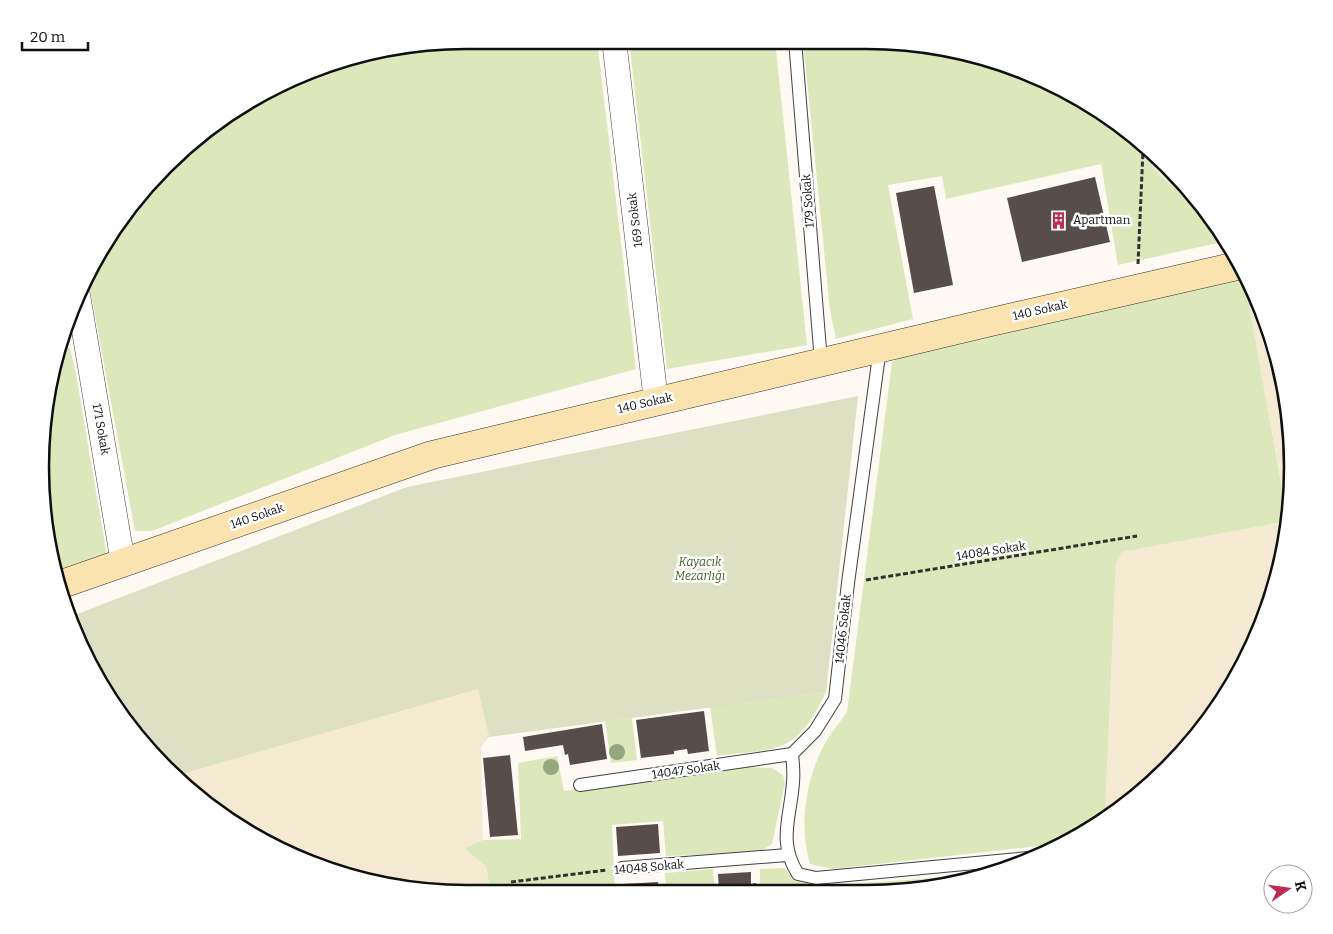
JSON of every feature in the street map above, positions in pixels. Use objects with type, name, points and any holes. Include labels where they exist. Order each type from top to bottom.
[{"type":"main road","name":"140 Sokak","points":[[65,583],[432,455],[880,348],[1233,267]]},
{"type":"street","name":"169 Sokak","points":[[615,49],[656,401]]},
{"type":"street","name":"171 Sokak","points":[[80,309],[123,563]]},
{"type":"lane","name":"179 Sokak","points":[[796,49],[821,362]]},
{"type":"lane","name":"14046 Sokak","points":[[792,754],[815,731],[835,699],[848,583],[880,348]]},
{"type":"lane","name":"14047 Sokak","points":[[580,785],[792,754]]},
{"type":"lane","points":[[792,754],[794,781],[786,831],[788,855],[798,874],[816,878],[1008,860]]},
{"type":"lane","name":"14048 Sokak","points":[[622,868],[788,855]]},
{"type":"path","points":[[1137,288],[1143,154]]},
{"type":"path","name":"14084 Sokak","points":[[848,583],[1137,536]]},
{"type":"path","name":"14048 Sokak","points":[[511,882],[622,868]]},
{"type":"shaded area","points":[[1153,162],[1177,188],[1174,188],[1152,168]]},
{"type":"shaded area","points":[[1248,298],[1270,359],[1281,412],[1284,467],[1283,492]]},
{"type":"shaded area","points":[[1281,522],[1270,575],[1262,601],[1241,652],[1214,699],[1198,722],[1162,763],[1121,799],[1105,810],[1116,563],[1122,552]]},
{"type":"shaded area","points":[[478,689],[489,737],[481,747],[483,840],[464,848],[486,867],[489,885],[412,882],[359,871],[333,863],[282,842],[258,829],[212,799],[183,774]]},
{"type":"green space","points":[[598,49],[636,369],[395,435],[152,531],[135,531],[90,287],[105,258],[135,212],[171,171],[212,135],[258,105],[307,81],[359,63],[412,52],[440,50]]},
{"type":"green space","points":[[630,49],[776,49],[807,345],[667,369]]},
{"type":"green space","points":[[804,49],[866,49],[921,52],[974,63],[1000,71],[1051,92],[1098,119],[1142,153],[1153,162],[1152,168],[1174,188],[1177,188],[1198,212],[1219,243],[1118,265],[1101,164],[946,199],[942,176],[888,185],[913,319],[836,339],[830,311]]},
{"type":"green space","points":[[1238,277],[1248,298],[1283,493],[1281,522],[1122,552],[1116,563],[1105,810],[1075,829],[1043,845],[833,869],[810,864],[805,835],[808,790],[823,747],[847,712],[892,362],[908,353]]},
{"type":"green space","points":[[70,348],[76,374],[107,556],[62,572],[52,522],[49,467],[52,412],[66,349]]},
{"type":"green space","name":"Kayacık Mezarlığı","points":[[858,396],[826,692],[489,737],[478,689],[183,774],[135,722],[119,699],[92,652],[76,614],[407,487]]},
{"type":"green space","points":[[826,692],[805,727],[795,738],[784,745],[771,749],[717,756],[710,707]]},
{"type":"green space","points":[[632,718],[637,760],[611,763],[605,721]]},
{"type":"green space","points":[[557,756],[564,791],[747,767],[772,768],[783,775],[785,783],[772,844],[758,853],[666,856],[663,821],[612,825],[615,885],[489,885],[486,867],[464,848],[483,840],[521,839],[518,763]]},
{"type":"green space","points":[[784,868],[797,881],[819,885],[760,885],[760,869]]},
{"type":"green space","points":[[713,869],[714,885],[666,885],[665,873]]},
{"type":"green space","points":[[949,877],[921,882],[838,885]]},
{"type":"building","name":"Apartman","points":[[1095,177],[1110,242],[1022,262],[1007,198]]},
{"type":"building","points":[[934,186],[953,285],[914,293],[896,193]]},
{"type":"building","points":[[704,711],[709,751],[688,754],[687,749],[674,751],[674,754],[641,758],[636,720]]},
{"type":"building","points":[[602,724],[607,759],[570,765],[568,754],[565,755],[563,745],[525,751],[523,737]]},
{"type":"building","points":[[510,755],[518,835],[490,837],[483,758]]},
{"type":"building","points":[[658,824],[660,853],[618,856],[616,827]]},
{"type":"building","points":[[751,872],[751,884],[756,883],[756,885],[719,885],[718,874]]},
{"type":"building","points":[[658,882],[658,885],[623,885]]},
{"type":"place","name":"Apartman","points":[[1059,220]]}]
